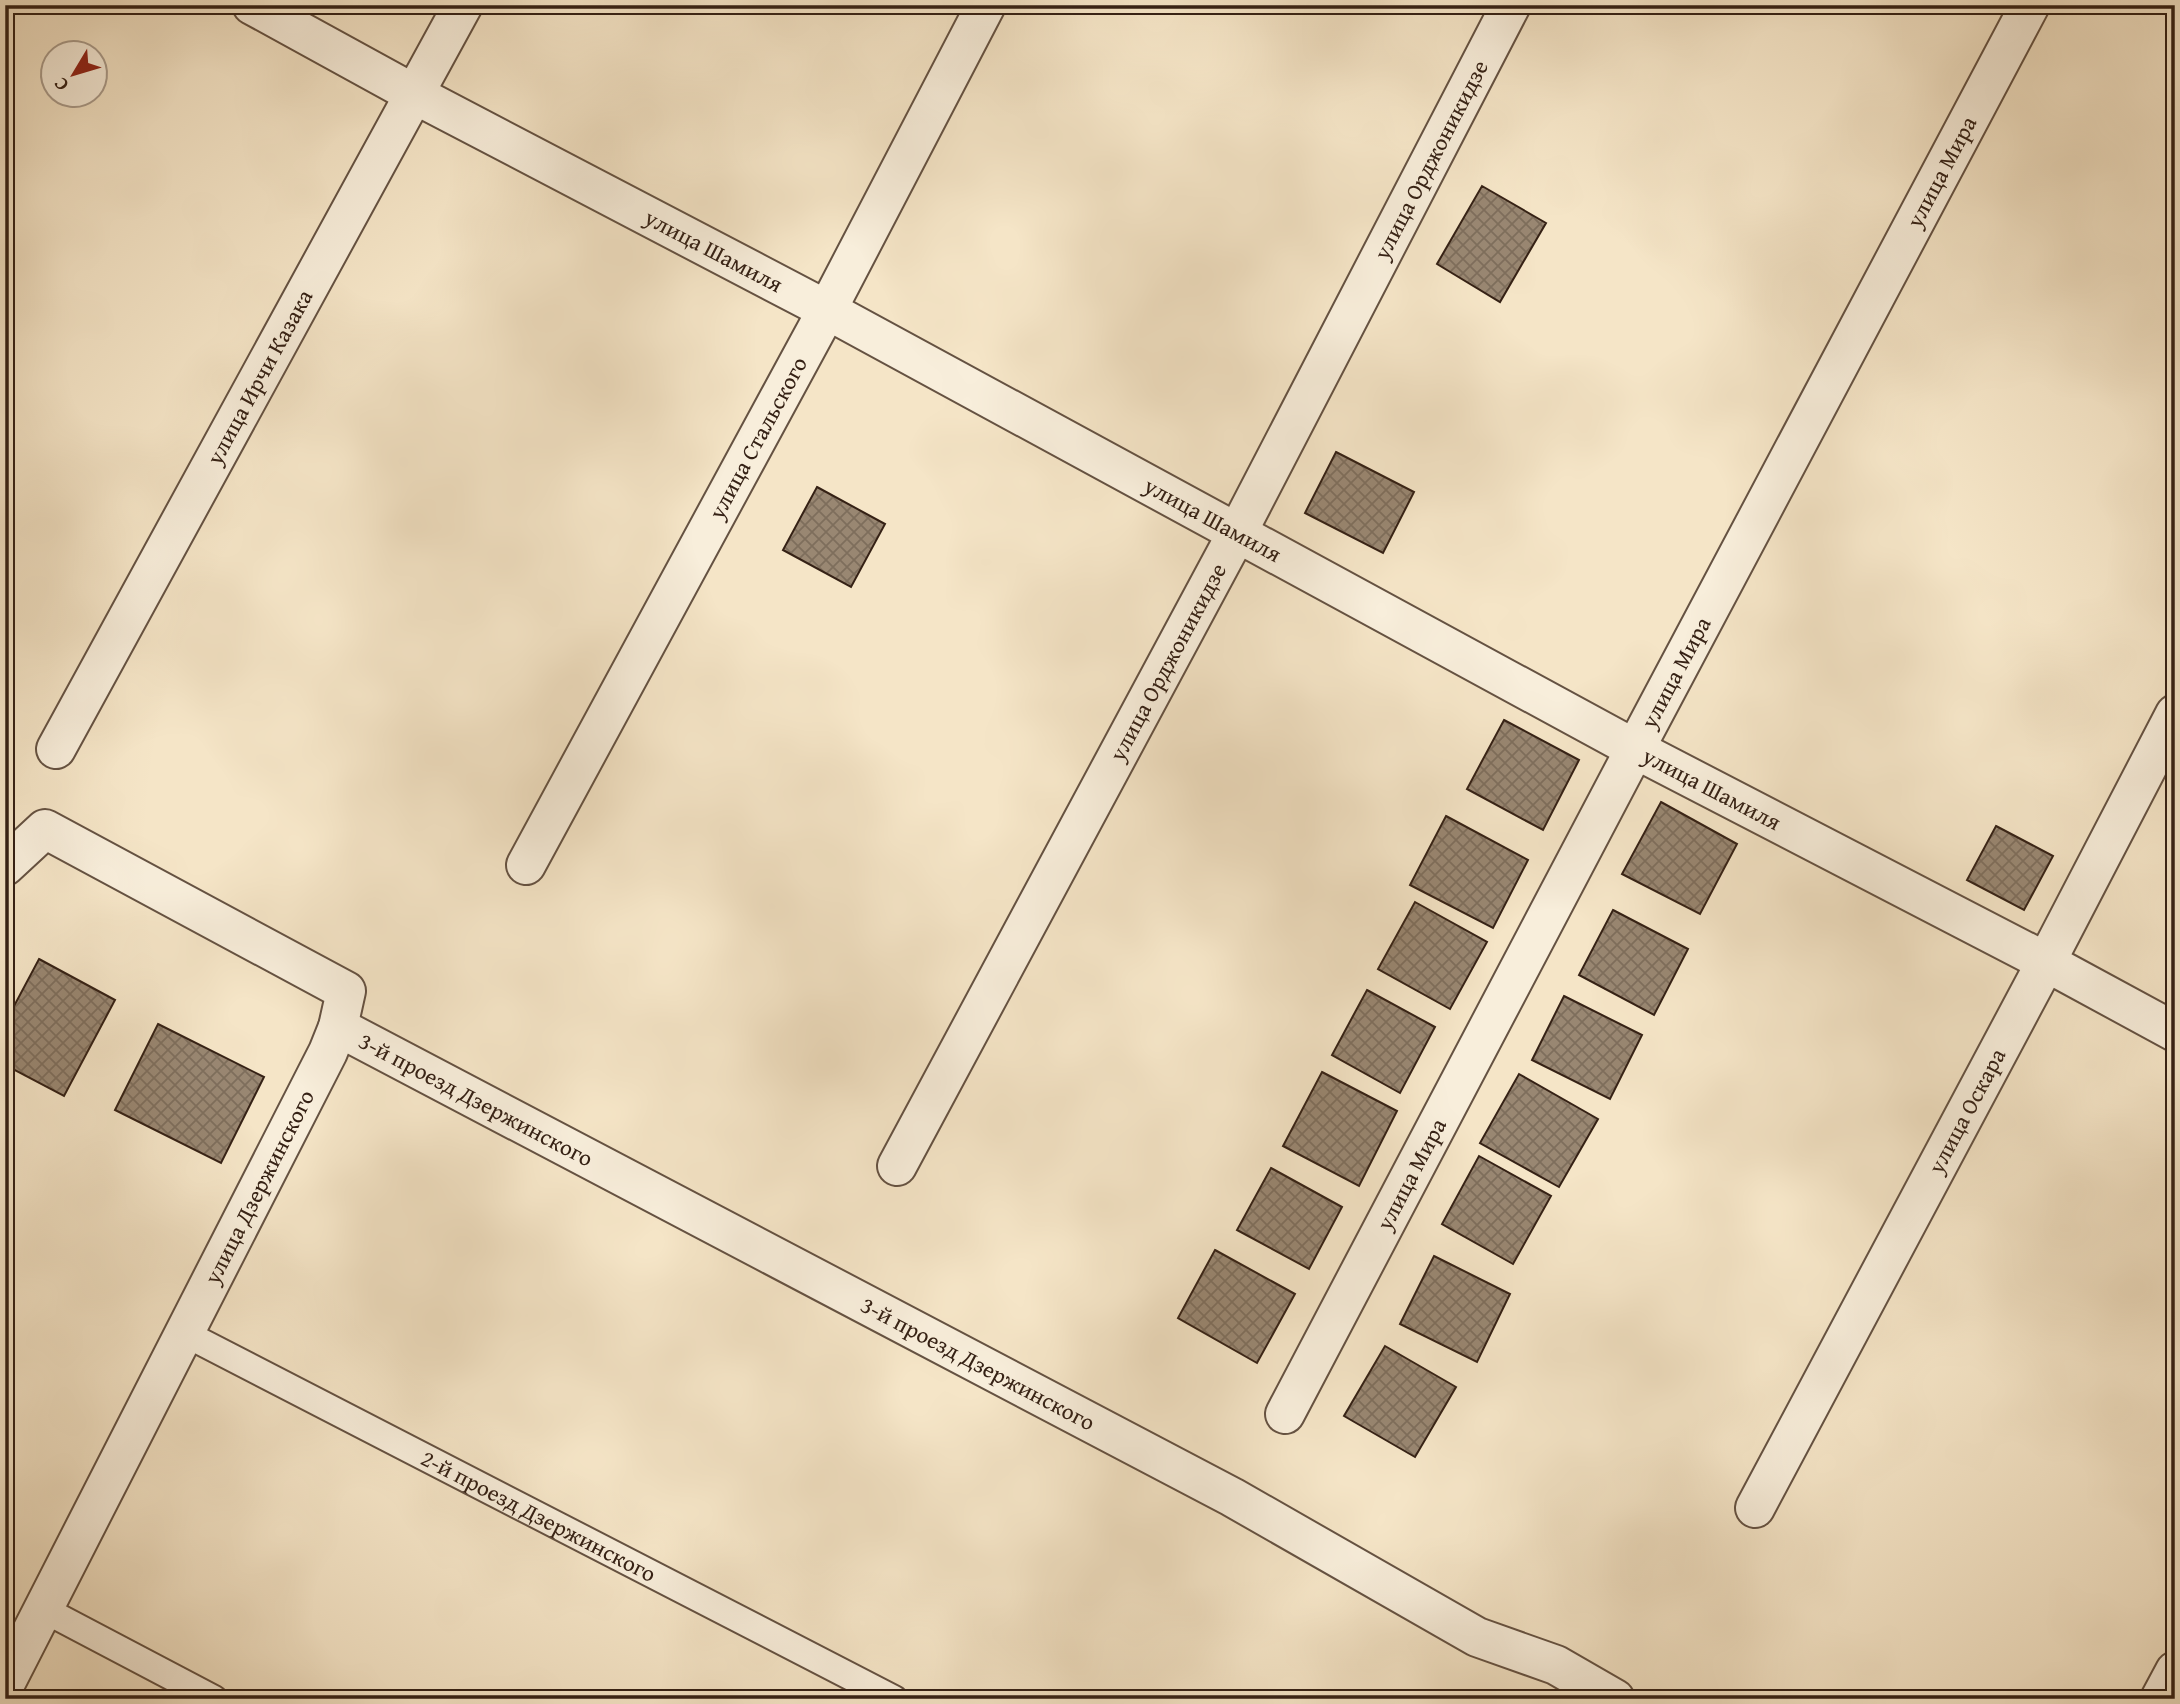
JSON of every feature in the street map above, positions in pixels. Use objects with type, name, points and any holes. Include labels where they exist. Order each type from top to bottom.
[{"type":"street","name":"улица Шамиля","points":[[252,5],[827,310],[1634,749],[2046,962],[2175,1032]]},
{"type":"street","name":"улица Ирчи Казака","points":[[56,749],[463,5]]},
{"type":"street","name":"улица Стальского","points":[[526,865],[827,310],[986,5]]},
{"type":"street","name":"улица Орджоникидзе","points":[[897,1166],[1237,533],[1511,5]]},
{"type":"street","name":"улица Мира","points":[[1285,1414],[1634,749],[2030,5]]},
{"type":"street","name":"улица Оскара","points":[[1755,1508],[2175,714]]},
{"type":"street","name":"улица Дзержинского","points":[[5,866],[45,830],[346,991],[338,1027],[5,1684]]},
{"type":"street","name":"3-й проезд Дзержинского","points":[[338,1027],[1232,1497],[1477,1637],[1556,1665],[1615,1699]]},
{"type":"street","points":[[2160,1699],[2175,1671]]},
{"type":"lane","name":"2-й проезд Дзержинского","points":[[184,1333],[894,1699]]},
{"type":"lane","points":[[43,1609],[214,1699]]},
{"type":"building","points":[[1482,186],[1546,223],[1500,302],[1437,264]]},
{"type":"building","points":[[1336,452],[1414,492],[1383,553],[1305,513]]},
{"type":"building","points":[[817,487],[885,524],[851,587],[783,550]]},
{"type":"building","points":[[1504,720],[1579,760],[1543,830],[1467,789]]},
{"type":"building","points":[[1661,802],[1737,844],[1700,914],[1622,874]]},
{"type":"building","points":[[1446,816],[1528,860],[1493,928],[1410,885]]},
{"type":"building","points":[[1996,826],[2053,856],[2024,910],[1967,880]]},
{"type":"building","points":[[1415,902],[1487,942],[1450,1009],[1378,969]]},
{"type":"building","points":[[1613,910],[1688,949],[1654,1015],[1579,975]]},
{"type":"building","points":[[39,959],[115,1000],[64,1096],[5,1065],[5,1023]]},
{"type":"building","points":[[1367,990],[1435,1027],[1400,1093],[1332,1055]]},
{"type":"building","points":[[1564,996],[1642,1035],[1610,1099],[1532,1060]]},
{"type":"building","points":[[158,1024],[264,1077],[221,1163],[115,1110]]},
{"type":"building","points":[[1322,1072],[1397,1111],[1359,1186],[1283,1146]]},
{"type":"building","points":[[1519,1074],[1598,1119],[1559,1187],[1480,1143]]},
{"type":"building","points":[[1479,1156],[1551,1196],[1513,1264],[1442,1224]]},
{"type":"building","points":[[1271,1168],[1342,1207],[1309,1269],[1237,1230]]},
{"type":"building","points":[[1215,1250],[1295,1294],[1257,1363],[1178,1318]]},
{"type":"building","points":[[1434,1256],[1510,1294],[1477,1362],[1400,1324]]},
{"type":"building","points":[[1385,1346],[1456,1387],[1415,1457],[1344,1416]]}]
